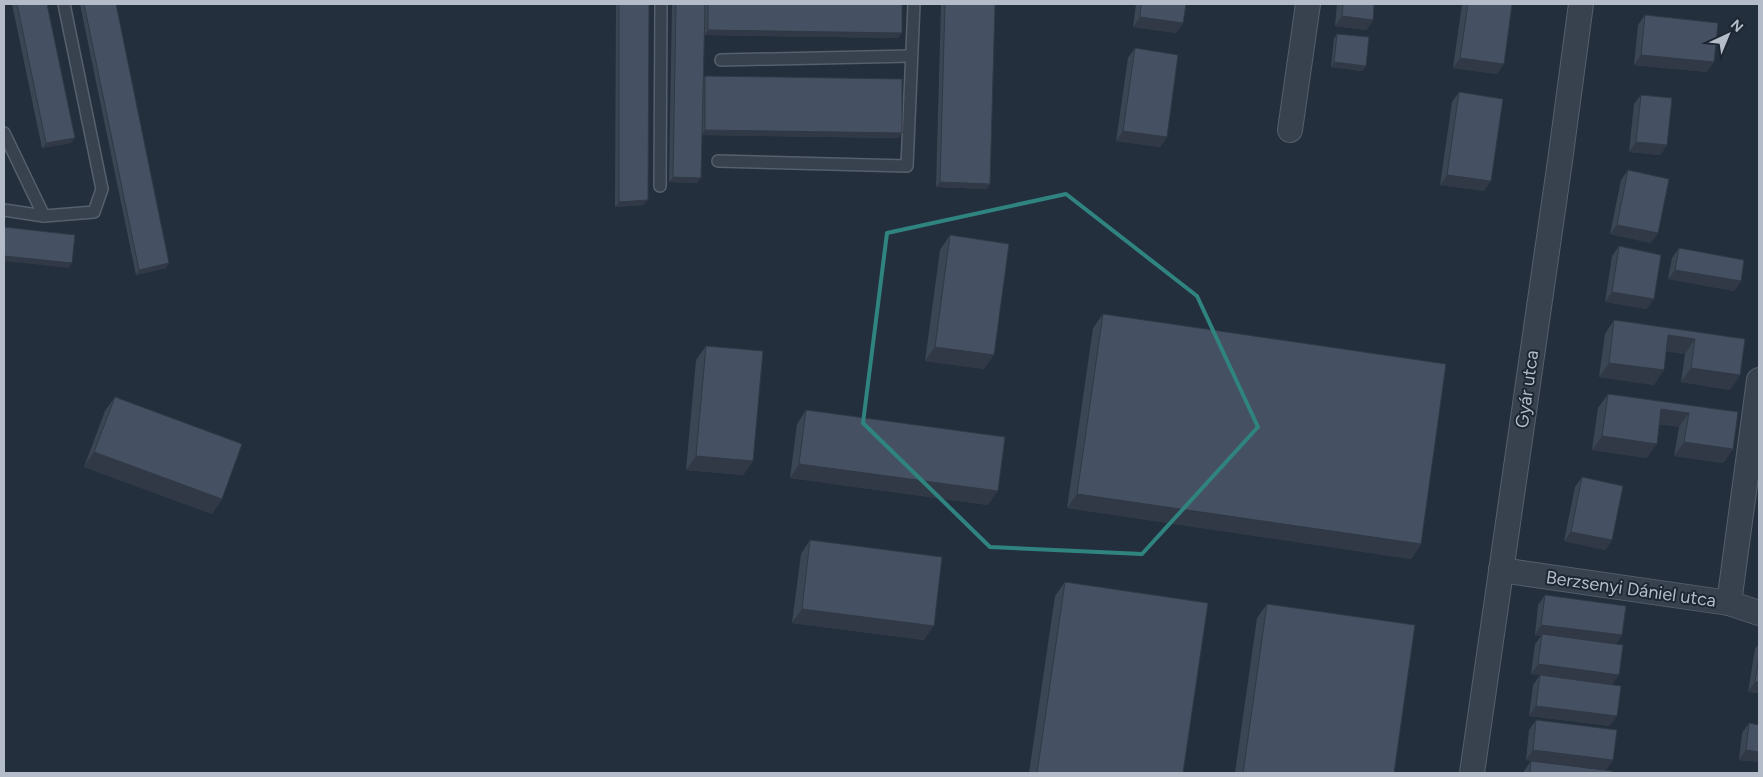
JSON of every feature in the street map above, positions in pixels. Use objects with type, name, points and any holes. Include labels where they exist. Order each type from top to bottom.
[{"type":"street","points":[[1290,130],[1308,4]]},
{"type":"street","name":"Gyár utca","points":[[1472,773],[1581,4]]},
{"type":"street","points":[[1729,603],[1759,380]]},
{"type":"street","name":"Berzsenyi Dániel utca","points":[[1501,570],[1729,603],[1759,614]]},
{"type":"lane","points":[[4,210],[44,216],[94,212],[102,189],[64,4]]},
{"type":"lane","points":[[660,186],[661,4]]},
{"type":"lane","points":[[718,161],[907,166],[914,4]]},
{"type":"lane","points":[[721,60],[911,56]]},
{"type":"lane","points":[[4,133],[44,216]]},
{"type":"highlighted area","points":[[1066,194],[1197,296],[1258,427],[1142,554],[990,547],[863,423],[887,233]]},
{"type":"building","points":[[17,4],[47,4],[75,138],[46,143]]},
{"type":"building","points":[[84,4],[116,4],[169,263],[139,270]]},
{"type":"building","points":[[619,4],[649,4],[648,200],[619,202]]},
{"type":"building","points":[[676,4],[705,4],[701,178],[673,177]]},
{"type":"building","points":[[708,4],[902,4],[902,33],[708,30]]},
{"type":"building","points":[[945,4],[995,4],[990,184],[940,182]]},
{"type":"building","points":[[1141,4],[1186,4],[1183,23],[1140,17]]},
{"type":"building","points":[[1343,4],[1374,4],[1373,20],[1342,16]]},
{"type":"building","points":[[1468,4],[1512,4],[1504,64],[1460,58]]},
{"type":"building","points":[[1645,15],[1718,23],[1714,62],[1641,55]]},
{"type":"building","points":[[1337,34],[1369,37],[1366,66],[1334,62]]},
{"type":"building","points":[[1135,48],[1178,55],[1167,137],[1123,131]]},
{"type":"building","points":[[705,76],[902,79],[902,133],[705,130]]},
{"type":"building","points":[[1459,92],[1503,99],[1491,181],[1447,175]]},
{"type":"building","points":[[1641,95],[1672,98],[1667,145],[1636,142]]},
{"type":"building","points":[[1628,170],[1669,179],[1658,233],[1617,225]]},
{"type":"building","points":[[4,227],[75,235],[72,263],[4,256]]},
{"type":"building","points":[[950,235],[1009,244],[994,355],[935,347]]},
{"type":"building","points":[[1619,246],[1661,255],[1654,299],[1612,292]]},
{"type":"building","points":[[1679,248],[1744,260],[1741,281],[1675,270]]},
{"type":"building","points":[[1103,314],[1446,364],[1421,544],[1077,494]]},
{"type":"building","points":[[1614,320],[1745,339],[1740,375],[1691,368],[1695,339],[1668,335],[1664,370],[1609,363]]},
{"type":"building","points":[[706,346],[763,351],[753,461],[696,456]]},
{"type":"building","points":[[1608,394],[1738,412],[1733,449],[1684,442],[1689,413],[1661,409],[1657,444],[1602,436]]},
{"type":"building","points":[[115,397],[242,444],[222,499],[94,452]]},
{"type":"building","points":[[806,410],[1005,437],[998,491],[799,464]]},
{"type":"building","points":[[1582,477],[1623,486],[1612,540],[1571,532]]},
{"type":"building","points":[[810,540],[942,557],[934,626],[802,609]]},
{"type":"building","points":[[1065,582],[1208,603],[1183,773],[1037,773]]},
{"type":"building","points":[[1545,595],[1626,606],[1622,635],[1541,625]]},
{"type":"building","points":[[1267,604],[1415,625],[1394,773],[1243,773]]},
{"type":"building","points":[[1542,634],[1623,645],[1619,675],[1538,664]]},
{"type":"building","points":[[1759,657],[1759,682],[1755,682]]},
{"type":"building","points":[[1540,675],[1621,686],[1617,716],[1536,706]]},
{"type":"building","points":[[1536,720],[1617,730],[1613,760],[1533,750]]},
{"type":"building","points":[[1749,723],[1759,725],[1759,752],[1746,750]]},
{"type":"building","points":[[1531,761],[1612,771],[1612,773],[1530,773]]}]
